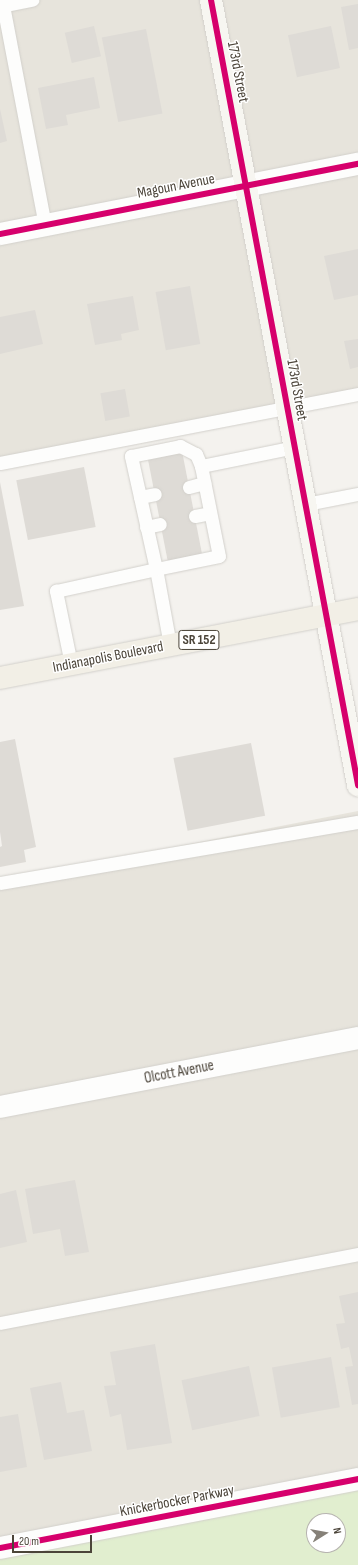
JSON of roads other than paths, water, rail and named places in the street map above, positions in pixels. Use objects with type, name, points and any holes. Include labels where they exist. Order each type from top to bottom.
[{"type":"main road","name":"Indianapolis Boulevard","points":[[0,678],[358,609]]},
{"type":"street","name":"173rd Street","points":[[211,0],[358,786]]},
{"type":"street","name":"Magoun Avenue","points":[[0,234],[358,164]]},
{"type":"street","name":"Olcott Avenue","points":[[0,1107],[358,1038]]},
{"type":"street","name":"Knickerbocker Parkway","points":[[0,1548],[358,1479]]},
{"type":"lane","points":[[32,0],[2,4],[45,225]]},
{"type":"lane","points":[[0,463],[358,394]]},
{"type":"lane","points":[[71,664],[56,591],[156,569],[219,556],[201,466],[196,454],[180,446],[131,456],[156,569],[170,645]]},
{"type":"lane","points":[[201,466],[295,448]]},
{"type":"lane","points":[[189,487],[204,483]]},
{"type":"lane","points":[[140,497],[155,494]]},
{"type":"lane","points":[[306,504],[358,494]]},
{"type":"lane","points":[[195,516],[210,513]]},
{"type":"lane","points":[[146,527],[160,524]]},
{"type":"lane","points":[[0,883],[358,822]]},
{"type":"lane","points":[[0,1323],[358,1254]]}]
